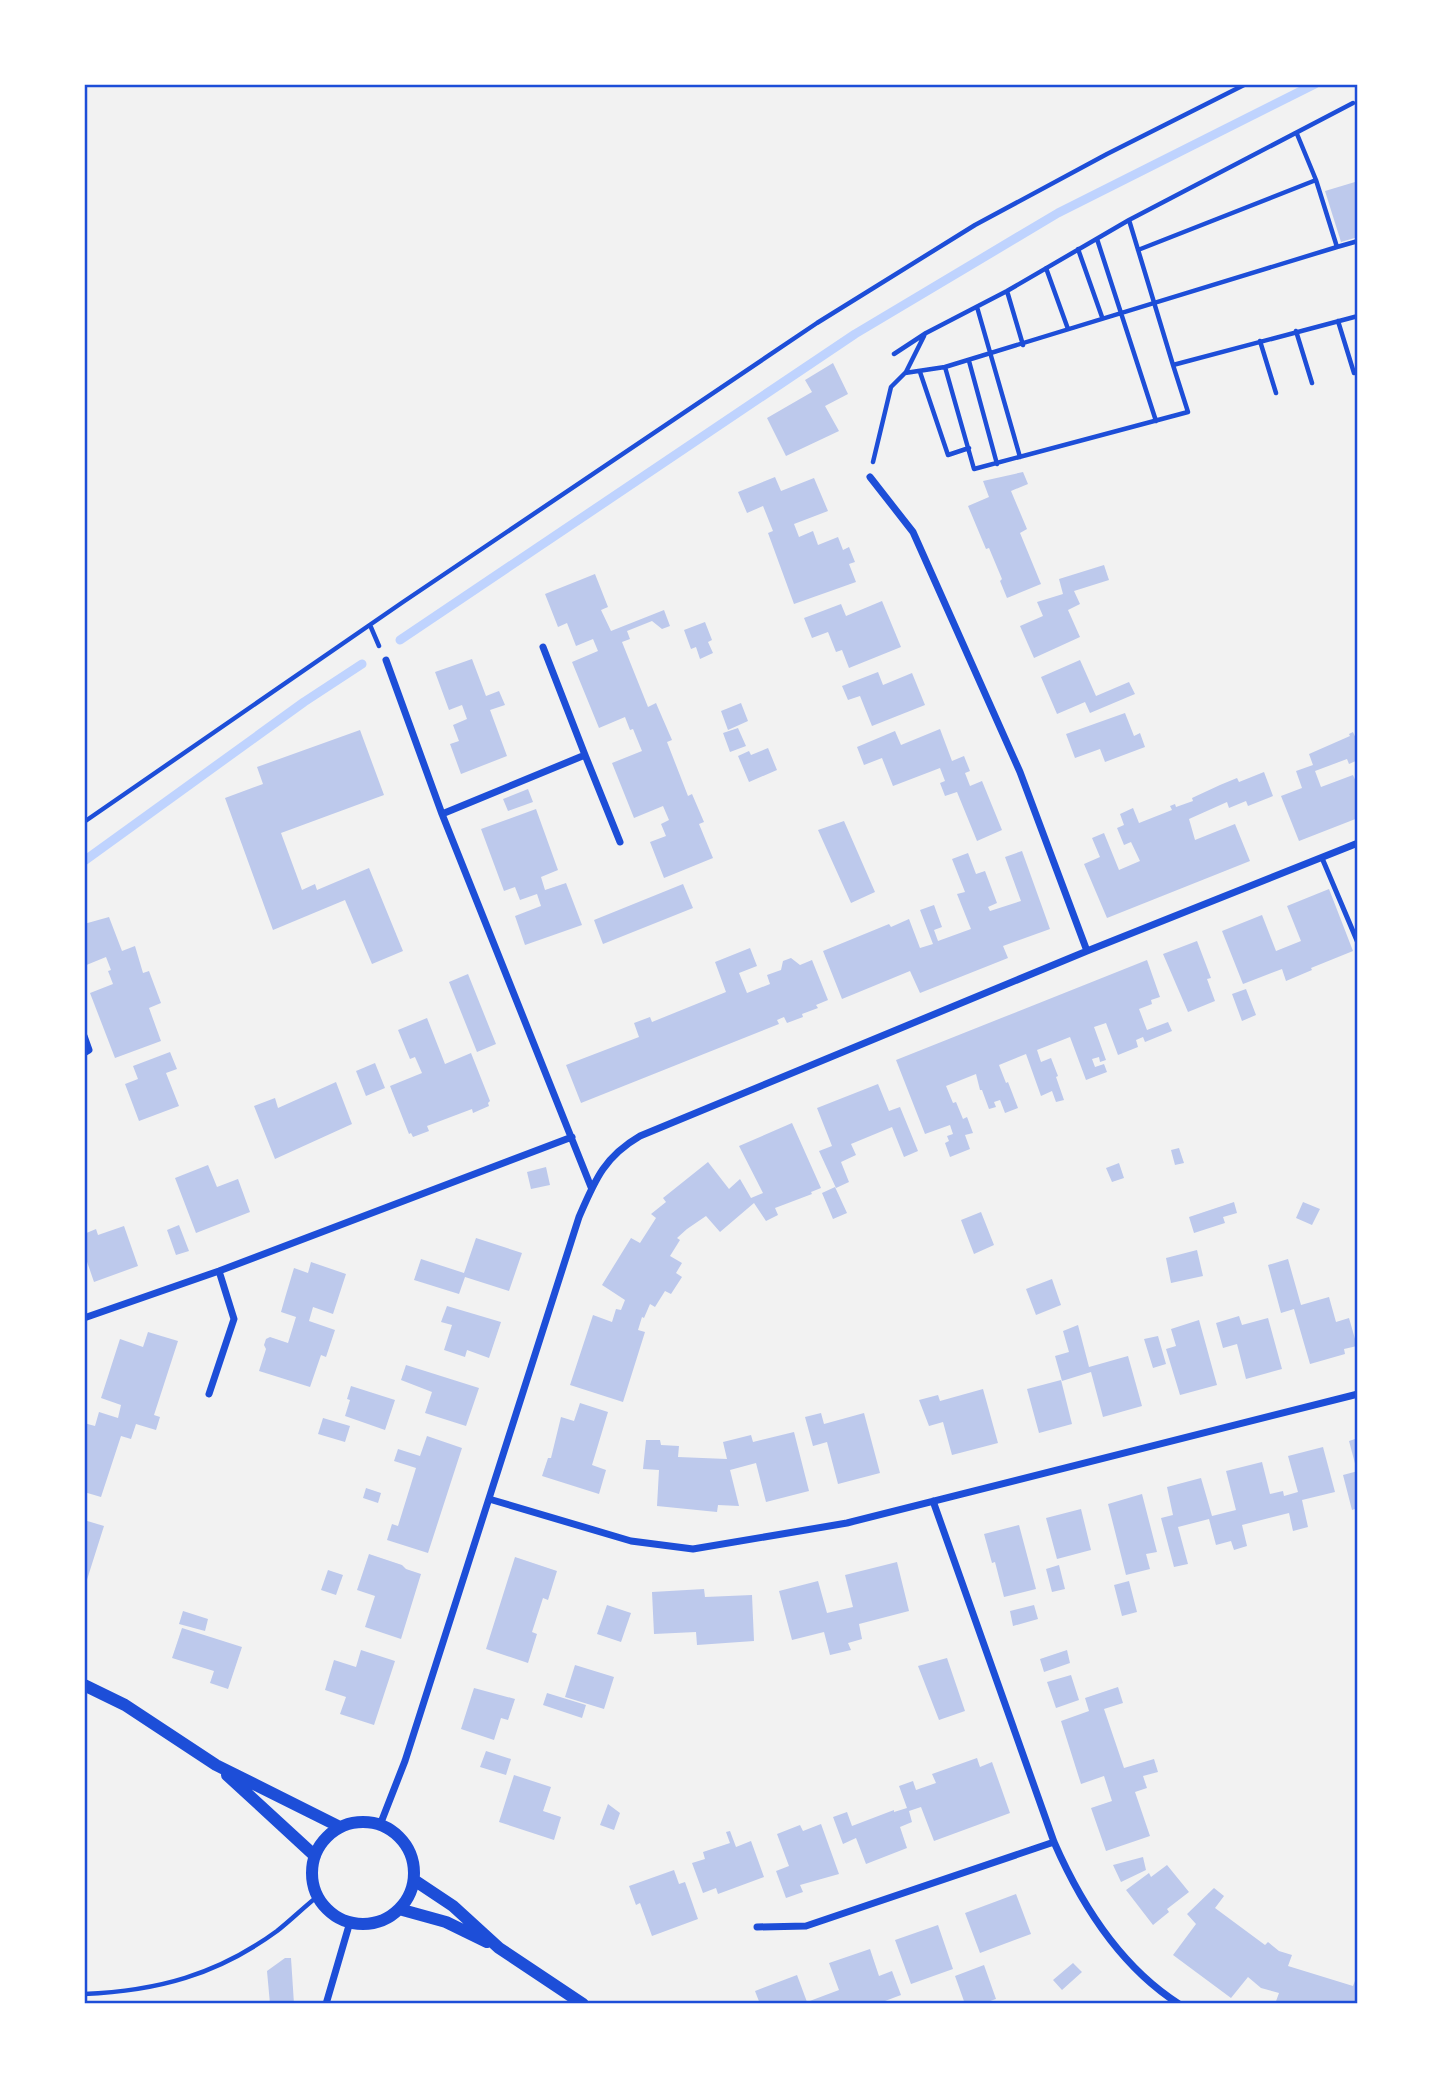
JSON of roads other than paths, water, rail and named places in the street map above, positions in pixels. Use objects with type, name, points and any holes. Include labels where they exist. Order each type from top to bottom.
[{"type":"street","points":[[870,477],[913,532],[1020,772],[1087,951]]},
{"type":"street","points":[[543,647],[620,842]]},
{"type":"street","points":[[386,660],[442,814],[591,1188]]},
{"type":"street","points":[[442,814],[586,755]]},
{"type":"street","points":[[380,1825],[405,1761],[579,1217],[591,1188],[621,1147],[640,1136],[1087,951],[1358,843]]},
{"type":"street","points":[[84,1036],[89,1050],[84,1053]]},
{"type":"street","points":[[84,1318],[219,1271],[572,1137]]},
{"type":"street","points":[[209,1394],[234,1319],[219,1271]]},
{"type":"street","points":[[489,1499],[632,1541],[693,1549],[847,1522],[933,1502],[1358,1394]]},
{"type":"street","points":[[933,1502],[1054,1842],[1083,1902],[1105,1933],[1157,1987],[1179,2004]]},
{"type":"street","points":[[84,1685],[125,1705],[216,1765],[340,1827]]},
{"type":"street","points":[[216,1765],[315,1856]]},
{"type":"street","points":[[367,1822],[380,1825],[395,1833],[407,1846],[413,1863],[414,1880],[399,1909],[384,1919],[368,1923],[350,1922],[337,1916],[318,1896],[313,1869],[315,1856],[321,1844],[340,1827],[367,1822]]},
{"type":"street","points":[[757,1927],[806,1926],[1054,1842]]},
{"type":"street","points":[[414,1880],[453,1906],[499,1948]]},
{"type":"street","points":[[399,1909],[446,1922],[499,1948],[583,2004]]},
{"type":"street","points":[[326,2004],[350,1922]]},
{"type":"lane","points":[[1322,858],[1358,943]]},
{"type":"waterway","points":[[400,640],[855,334],[1058,213],[1315,84]]},
{"type":"waterway","points":[[84,861],[304,702],[362,664]]}]
